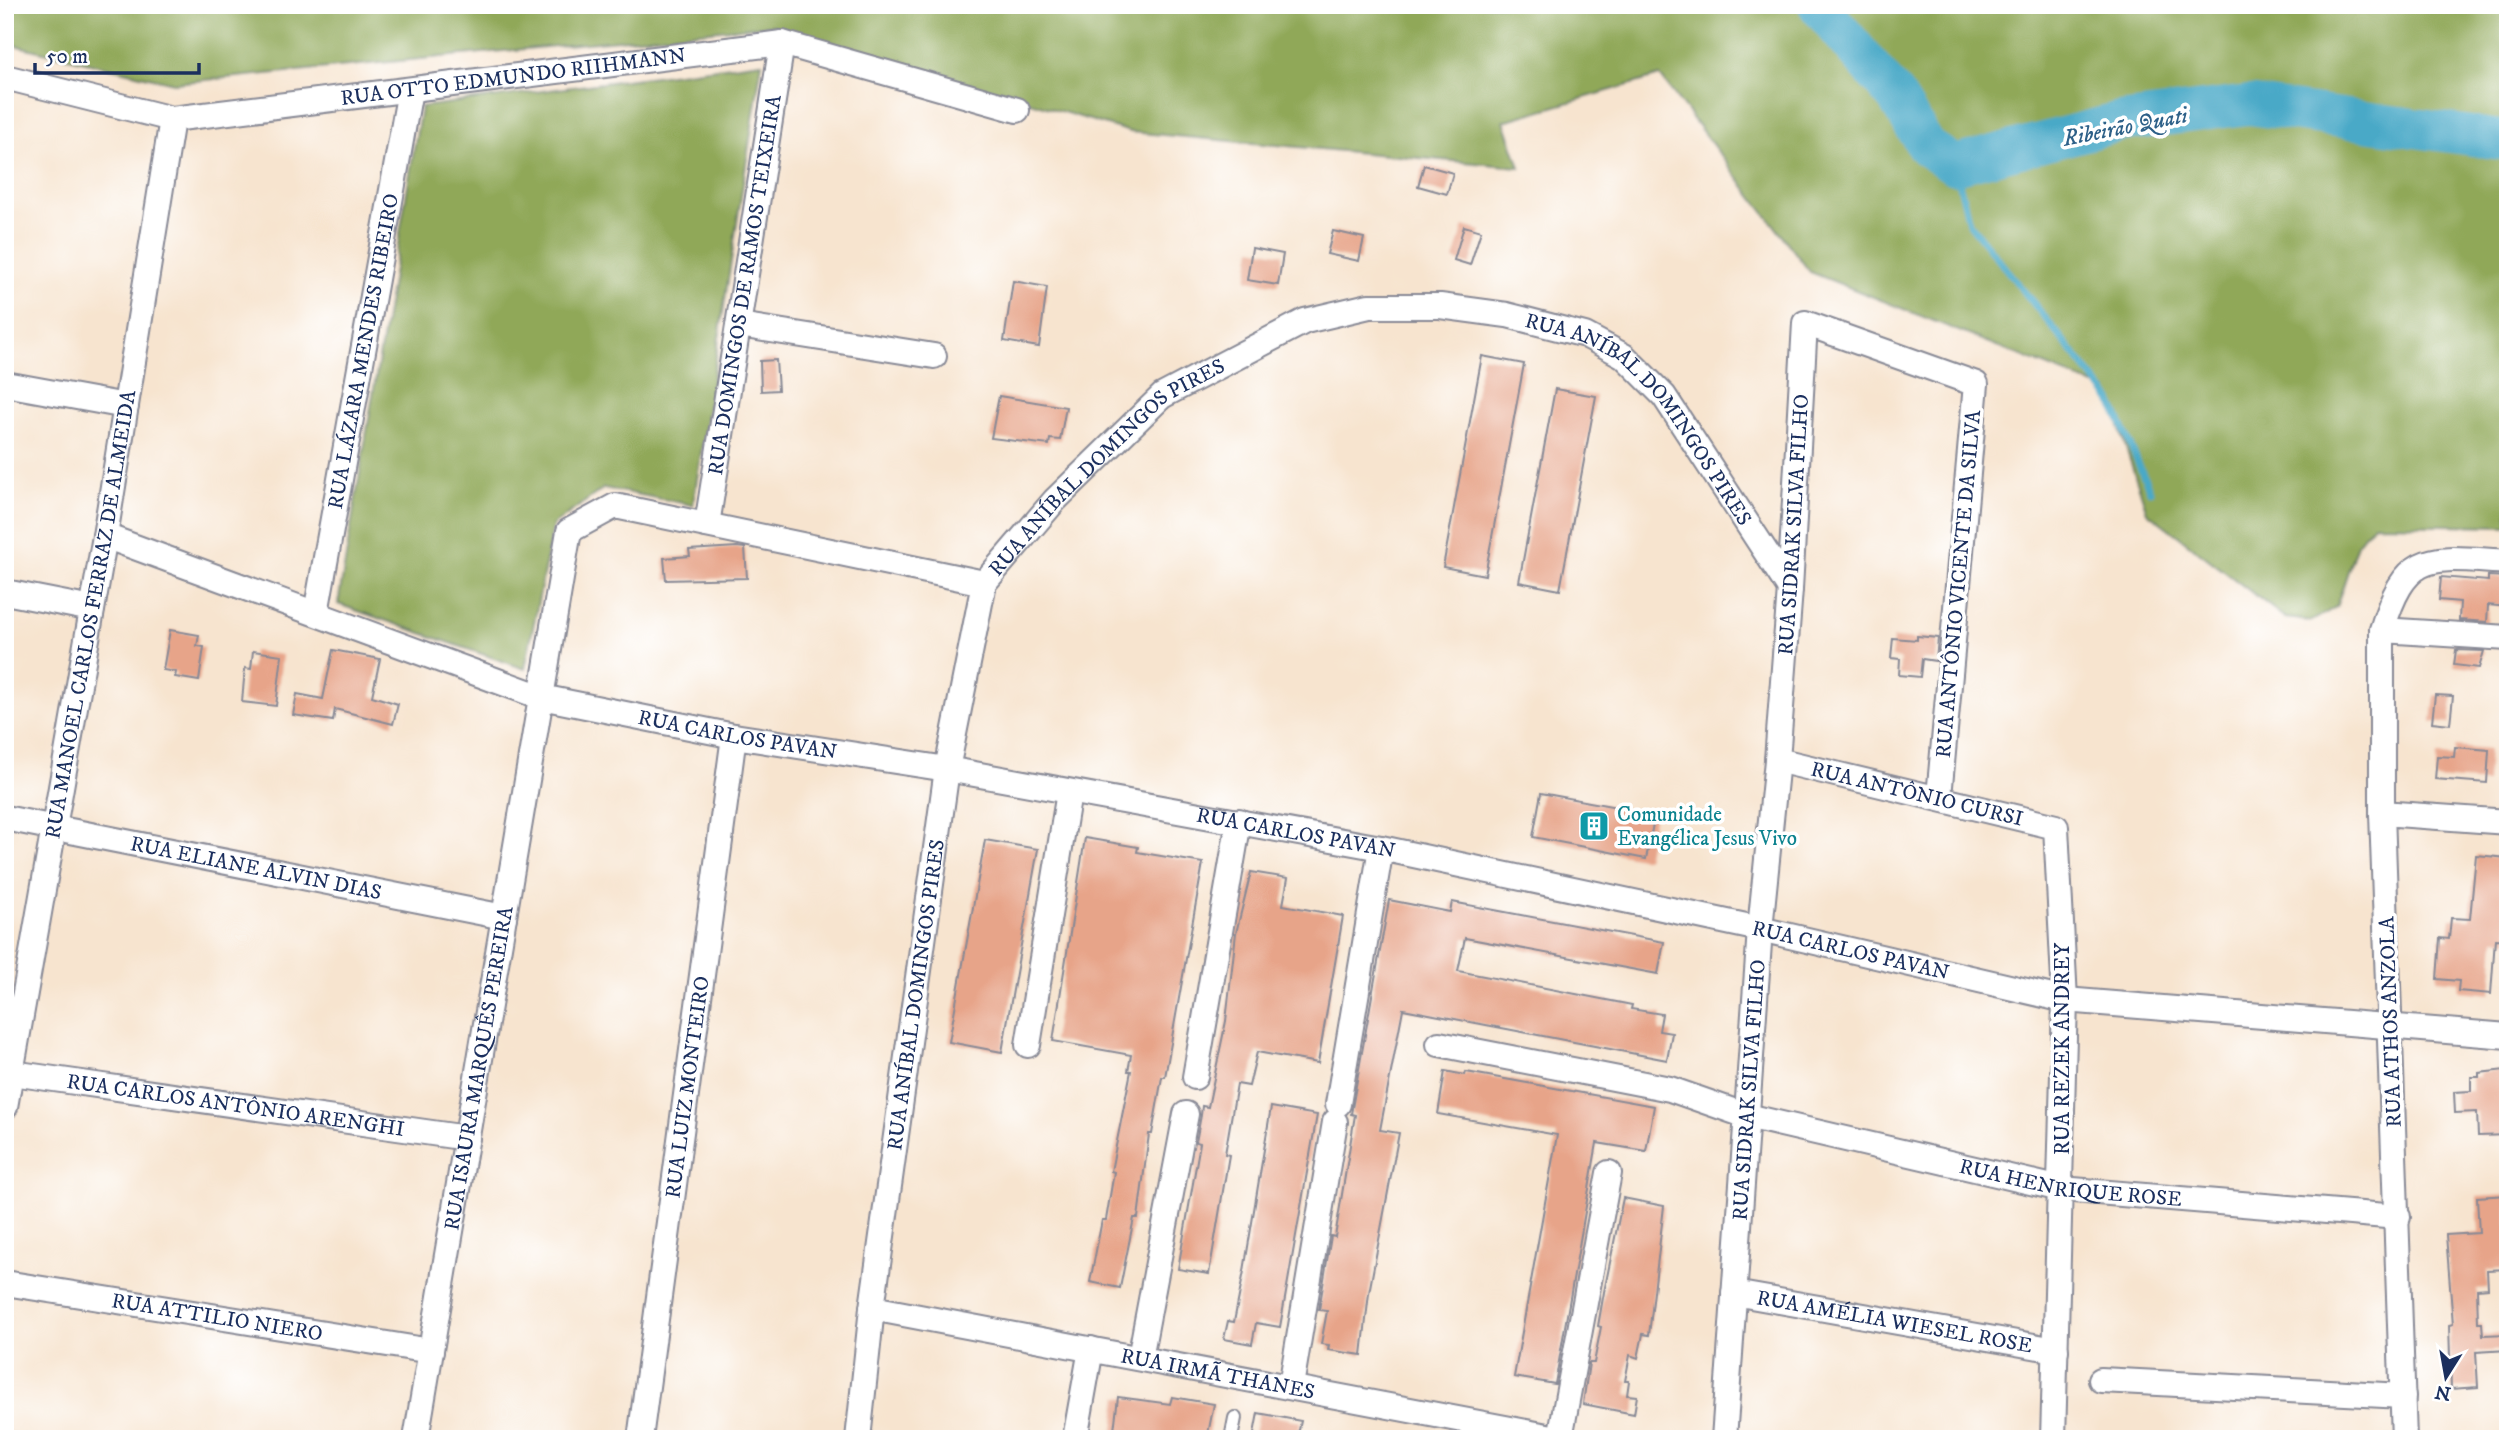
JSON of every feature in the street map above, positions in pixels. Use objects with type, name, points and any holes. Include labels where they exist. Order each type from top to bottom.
[{"type":"street","name":"RUA OTTO EDMUNDO RIIHMANN","points":[[5,78],[172,119],[782,43],[1017,110]]},
{"type":"street","name":"RUA DOMINGOS DE RAMOS TEIXEIRA","points":[[707,525],[782,43]]},
{"type":"street","name":"RUA LÁZARA MENDES RIBEIRO","points":[[316,613],[410,90]]},
{"type":"street","name":"RUA MANOEL CARLOS FERRAZ DE ALMEIDA","points":[[5,1107],[8,1072],[105,536],[172,119]]},
{"type":"street","name":"RUA ANÍBAL DOMINGOS PIRES","points":[[858,1439],[872,1308],[947,769],[984,583],[1055,500],[1162,396],[1305,321],[1369,306],[1428,306],[1507,315],[1585,335],[1624,356],[1664,396],[1790,589]]},
{"type":"street","name":"RUA SIDRAK SILVA FILHO","points":[[1724,1439],[1760,929],[1790,589],[1805,323]]},
{"type":"street","name":"RUA ANTÔNIO VICENTE DA SILVA","points":[[1805,323],[1976,384],[1939,797]]},
{"type":"street","points":[[738,325],[934,356]]},
{"type":"street","points":[[5,384],[126,406]]},
{"type":"street","name":"RUA ISAURA MARQUÊS PEREIRA","points":[[416,1439],[569,531],[615,506],[707,525]]},
{"type":"street","points":[[707,525],[984,583]]},
{"type":"street","name":"RUA CARLOS PAVAN","points":[[105,536],[541,697],[734,736],[947,769],[1381,848],[1760,929],[2065,1000],[2508,1037]]},
{"type":"street","points":[[2508,562],[2434,558],[2410,571],[2385,618],[2508,638]]},
{"type":"street","points":[[5,592],[92,609]]},
{"type":"street","name":"RUA ATHOS ANZOLA","points":[[2385,618],[2382,813],[2404,1439]]},
{"type":"street","name":"RUA LUIZ MONTEIRO","points":[[640,1439],[734,736]]},
{"type":"street","name":"RUA ANTÔNIO CURSI","points":[[1777,760],[2056,827]]},
{"type":"street","points":[[1028,1045],[1069,792]]},
{"type":"street","points":[[2382,813],[2508,822]]},
{"type":"street","name":"RUA ELIANE ALVIN DIAS","points":[[5,818],[505,917]]},
{"type":"street","points":[[1195,1077],[1239,821]]},
{"type":"street","name":"RUA REZEK ANDREY","points":[[2053,1439],[2065,1000],[2056,827]]},
{"type":"street","points":[[1291,1386],[1381,848]]},
{"type":"street","name":"RUA HENRIQUE ROSE","points":[[1439,1044],[1670,1089],[1747,1116],[2061,1189],[2398,1217]]},
{"type":"street","name":"RUA CARLOS ANTÔNIO ARENGHI","points":[[8,1072],[467,1139]]},
{"type":"street","points":[[1140,1358],[1186,1114]]},
{"type":"street","points":[[1562,1438],[1609,1173]]},
{"type":"street","name":"RUA ATTILIO NIERO","points":[[5,1283],[431,1351]]},
{"type":"street","name":"RUA AMÉLIA WIESEL ROSE","points":[[1734,1293],[2056,1350]]},
{"type":"street","name":"RUA IRMÃ THANES","points":[[872,1308],[1291,1386],[1524,1435],[1562,1438]]},
{"type":"street","points":[[1075,1439],[1091,1349]]},
{"type":"street","points":[[2101,1380],[2403,1396]]},
{"type":"lane","points":[[1231,1439],[1235,1418]]},
{"type":"green space","points":[[5,5],[2508,5],[2508,526],[2373,524],[2357,544],[2336,607],[2312,621],[2285,618],[2147,512],[2107,390],[1810,272],[1660,76],[1504,121],[1520,167],[1130,132],[772,25],[174,83],[5,43]]},
{"type":"green space","points":[[762,62],[693,505],[604,488],[553,525],[525,669],[338,604],[421,107]]},
{"type":"building","points":[[1424,165],[1453,173],[1447,194],[1418,186]]},
{"type":"building","points":[[1464,226],[1481,231],[1470,265],[1454,260]]},
{"type":"building","points":[[1333,231],[1364,238],[1359,261],[1327,254]]},
{"type":"building","points":[[1252,248],[1283,254],[1278,285],[1247,280]]},
{"type":"building","points":[[1013,281],[1047,287],[1039,347],[1004,341]]},
{"type":"building","points":[[1482,356],[1524,364],[1485,575],[1443,567]]},
{"type":"building","points":[[776,360],[778,390],[761,391],[760,361]]},
{"type":"building","points":[[1555,389],[1596,396],[1560,590],[1519,582]]},
{"type":"building","points":[[999,396],[1066,407],[1060,440],[1050,439],[1049,445],[991,438]]},
{"type":"building","points":[[745,548],[747,578],[666,580],[664,558],[690,556],[689,550]]},
{"type":"building","points":[[2488,576],[2508,577],[2508,607],[2488,605],[2487,622],[2459,620],[2460,602],[2439,600],[2441,577],[2488,581]]},
{"type":"building","points":[[170,630],[199,635],[197,646],[204,647],[199,681],[175,677],[176,672],[163,670]]},
{"type":"building","points":[[1917,636],[1938,638],[1936,661],[1922,659],[1920,677],[1899,675],[1900,659],[1891,658],[1893,638],[1917,640]]},
{"type":"building","points":[[333,650],[380,659],[372,696],[398,704],[393,724],[335,709],[333,721],[293,715],[297,694],[323,699]]},
{"type":"building","points":[[2456,650],[2484,651],[2479,668],[2454,665]]},
{"type":"building","points":[[253,651],[282,655],[276,706],[242,702],[245,668],[251,669]]},
{"type":"building","points":[[2435,695],[2453,696],[2450,724],[2432,722]]},
{"type":"building","points":[[2455,747],[2489,750],[2487,783],[2435,779],[2437,756],[2454,757]]},
{"type":"building","name":"Comunidade Evangélica Jesus Vivo","points":[[1541,793],[1655,814],[1646,859],[1533,837]]},
{"type":"building","points":[[1085,838],[1138,847],[1137,852],[1203,863],[1165,1077],[1162,1077],[1152,1134],[1149,1134],[1138,1218],[1134,1218],[1120,1288],[1090,1282],[1102,1220],[1106,1220],[1114,1172],[1111,1171],[1131,1071],[1128,1071],[1131,1055],[1053,1041]]},
{"type":"building","points":[[985,840],[1038,849],[1002,1052],[949,1042]]},
{"type":"building","points":[[2476,855],[2508,858],[2508,940],[2495,939],[2491,994],[2458,991],[2459,981],[2437,979],[2440,938],[2449,939],[2451,918],[2470,919]]},
{"type":"building","points":[[1251,872],[1288,878],[1283,905],[1343,916],[1318,1063],[1257,1052],[1249,1086],[1237,1084],[1225,1154],[1229,1155],[1209,1274],[1178,1269],[1200,1143],[1196,1142],[1202,1106],[1208,1107],[1226,1021],[1236,933]]},
{"type":"building","points":[[1389,900],[1450,912],[1452,902],[1664,942],[1658,974],[1465,938],[1458,971],[1632,1005],[1631,1009],[1662,1014],[1659,1031],[1672,1033],[1667,1060],[1403,1009],[1380,1130],[1399,1133],[1369,1293],[1362,1355],[1328,1350],[1329,1345],[1321,1344],[1327,1311],[1319,1310],[1331,1236],[1335,1237],[1355,1115],[1351,1114]]},
{"type":"building","points":[[2505,1070],[2508,1135],[2478,1136],[2477,1112],[2455,1113],[2454,1092],[2471,1091],[2471,1077],[2479,1077],[2479,1073]]},
{"type":"building","points":[[1445,1071],[1465,1075],[1466,1072],[1654,1106],[1646,1151],[1597,1143],[1555,1384],[1514,1377],[1557,1135],[1438,1114]]},
{"type":"building","points":[[1271,1107],[1317,1115],[1280,1327],[1256,1323],[1252,1344],[1224,1339],[1228,1321],[1234,1322]]},
{"type":"building","points":[[2508,1195],[2508,1269],[2487,1270],[2488,1288],[2477,1289],[2478,1323],[2482,1323],[2483,1335],[2508,1334],[2508,1350],[2476,1352],[2478,1387],[2451,1389],[2449,1325],[2453,1324],[2446,1235],[2479,1233],[2477,1197]]},
{"type":"building","points":[[1623,1198],[1664,1206],[1649,1335],[1643,1334],[1638,1358],[1630,1355],[1625,1381],[1629,1381],[1627,1395],[1637,1396],[1634,1414],[1583,1404],[1589,1363],[1594,1363],[1601,1327],[1598,1326]]},
{"type":"building","points":[[1118,1397],[1170,1404],[1172,1397],[1214,1404],[1207,1439],[1113,1439]]},
{"type":"building","points":[[1258,1413],[1301,1421],[1297,1439],[1253,1439]]},
{"type":"waterway","name":"Ribeirão Quati","points":[[1818,5],[1896,97],[1927,147],[1955,165],[2120,122],[2248,105],[2508,141]]},
{"type":"waterway","points":[[1955,165],[1969,223],[2111,400],[2150,491]]},
{"type":"place","name":"Comunidade Evangélica Jesus Vivo","points":[[1594,826]]}]
